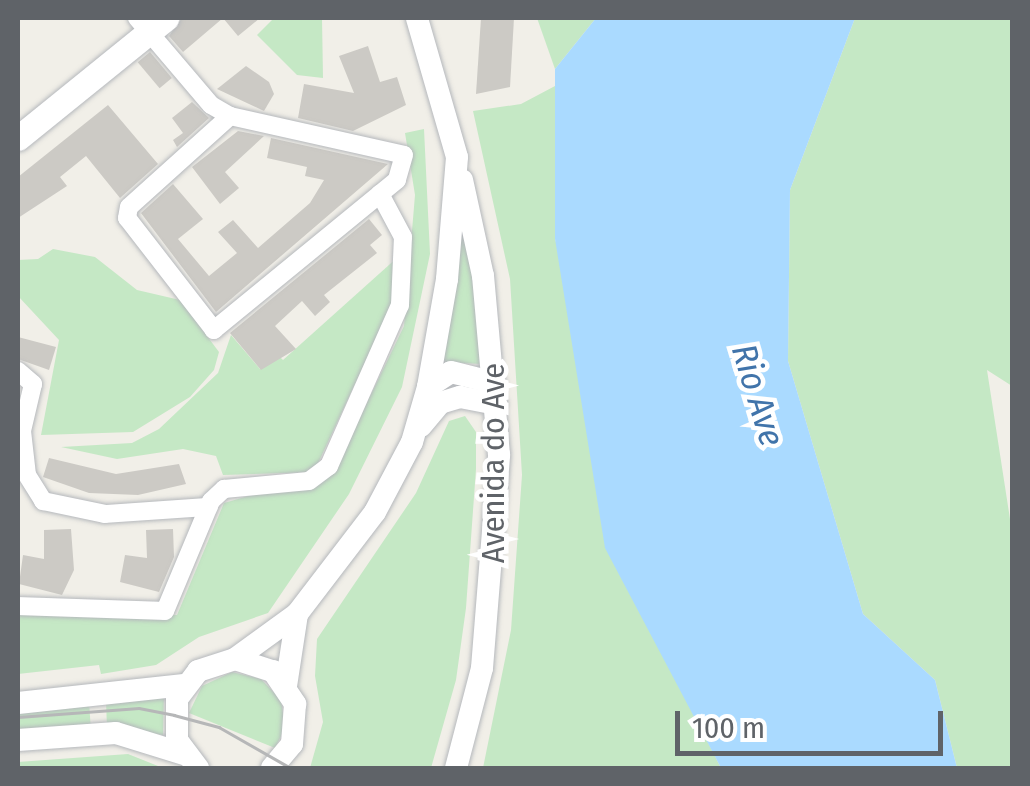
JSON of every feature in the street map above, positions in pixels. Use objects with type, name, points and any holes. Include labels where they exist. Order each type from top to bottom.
[{"type":"main road","points":[[18,138],[151,22]]},
{"type":"street","name":"Avenida do Ave","points":[[416,18],[457,157],[483,276],[495,393],[494,573],[482,668],[456,768]]},
{"type":"street","points":[[151,22],[211,105],[230,116],[396,149],[404,155],[405,169],[380,194],[214,330],[127,218],[129,207],[230,116]]},
{"type":"street","points":[[412,442],[428,387],[447,279],[457,157]]},
{"type":"street","points":[[18,606],[165,611],[209,507],[224,489],[309,481],[329,466],[400,305],[402,236],[380,194]]},
{"type":"street","points":[[18,371],[34,384],[20,421],[27,476],[44,501],[105,514],[209,507]]},
{"type":"street","points":[[428,387],[451,372],[495,393]]},
{"type":"street","points":[[191,761],[174,714],[184,686],[198,671],[235,658],[297,614],[376,512],[412,442],[440,403],[495,393]]},
{"type":"street","points":[[272,768],[292,744],[296,724],[286,686],[297,614]]},
{"type":"street","points":[[235,658],[255,662],[286,686]]},
{"type":"street","points":[[18,703],[184,686]]},
{"type":"street","points":[[18,740],[116,732],[191,761]]},
{"type":"green space","points":[[274,18],[322,18],[323,78],[297,75],[257,35]]},
{"type":"green space","points":[[537,18],[596,18],[555,69]]},
{"type":"green space","points":[[855,18],[1012,18],[1012,386],[987,370],[1012,532],[1012,768],[957,768],[935,680],[863,614],[788,361],[790,190]]},
{"type":"green space","points":[[555,86],[555,239],[687,702],[721,768],[483,768],[511,630],[522,475],[510,279],[473,111],[521,104]]},
{"type":"green space","points":[[424,129],[430,254],[402,387],[349,494],[268,613],[199,637],[156,665],[101,674],[99,665],[18,674],[18,614],[177,615],[224,503],[334,471],[404,326],[415,195],[405,133]]},
{"type":"green space","points":[[458,215],[469,237],[481,364],[442,362]]},
{"type":"green space","points":[[53,249],[95,257],[137,290],[180,300],[219,352],[214,370],[190,397],[133,432],[41,435],[59,340],[18,296],[18,260],[38,259]]},
{"type":"green space","points":[[399,256],[395,298],[314,472],[223,475],[216,456],[183,449],[117,459],[61,447],[132,443],[159,429],[218,373],[231,335],[260,369],[278,355],[283,360]]},
{"type":"green space","points":[[465,416],[476,432],[466,608],[456,680],[431,768],[310,768],[323,722],[315,676],[317,639],[416,493],[449,421]]},
{"type":"green space","points":[[232,672],[261,679],[281,700],[285,728],[275,748],[189,713],[202,686]]},
{"type":"green space","points":[[164,694],[163,735],[107,728],[106,701]]},
{"type":"green space","points":[[89,702],[91,731],[20,736],[18,707]]},
{"type":"green space","points":[[128,754],[163,768],[18,768],[18,762]]},
{"type":"water","name":"Rio Ave","points":[[596,18],[855,18],[790,190],[788,361],[863,614],[935,680],[957,768],[721,768],[605,548],[555,239],[555,69]]},
{"type":"building","points":[[182,18],[223,18],[183,52],[169,36]]},
{"type":"building","points":[[223,18],[260,18],[238,36]]},
{"type":"building","points":[[481,18],[514,18],[510,87],[476,94]]},
{"type":"building","points":[[368,46],[380,82],[397,77],[406,105],[353,131],[298,118],[304,84],[354,93],[339,56]]},
{"type":"building","points":[[150,52],[172,78],[160,88],[138,62]]},
{"type":"building","points":[[246,66],[269,82],[274,94],[264,111],[217,89]]},
{"type":"building","points":[[192,102],[209,118],[177,147],[173,140],[183,133],[172,118]]},
{"type":"building","points":[[108,105],[158,164],[120,198],[86,156],[60,177],[67,186],[18,218],[18,177]]},
{"type":"building","points":[[238,131],[264,136],[225,172],[239,188],[220,204],[192,167]]},
{"type":"building","points":[[271,138],[388,164],[216,312],[141,213],[173,184],[203,219],[178,239],[209,276],[237,253],[218,232],[233,220],[258,248],[310,203],[324,180],[305,176],[307,167],[267,158]]},
{"type":"building","points":[[369,219],[382,235],[370,245],[377,253],[324,295],[330,302],[315,316],[302,301],[275,326],[296,349],[261,370],[230,333]]},
{"type":"building","points":[[18,337],[56,347],[49,370],[18,359]]},
{"type":"building","points":[[49,458],[116,474],[179,464],[186,484],[138,495],[89,493],[43,477]]},
{"type":"building","points":[[71,529],[74,570],[62,595],[19,584],[23,555],[44,559],[44,530]]},
{"type":"building","points":[[173,529],[174,557],[159,592],[120,582],[125,555],[147,558],[146,530]]},
{"type":"tram line","points":[[18,717],[139,708],[219,727],[291,768]]}]
